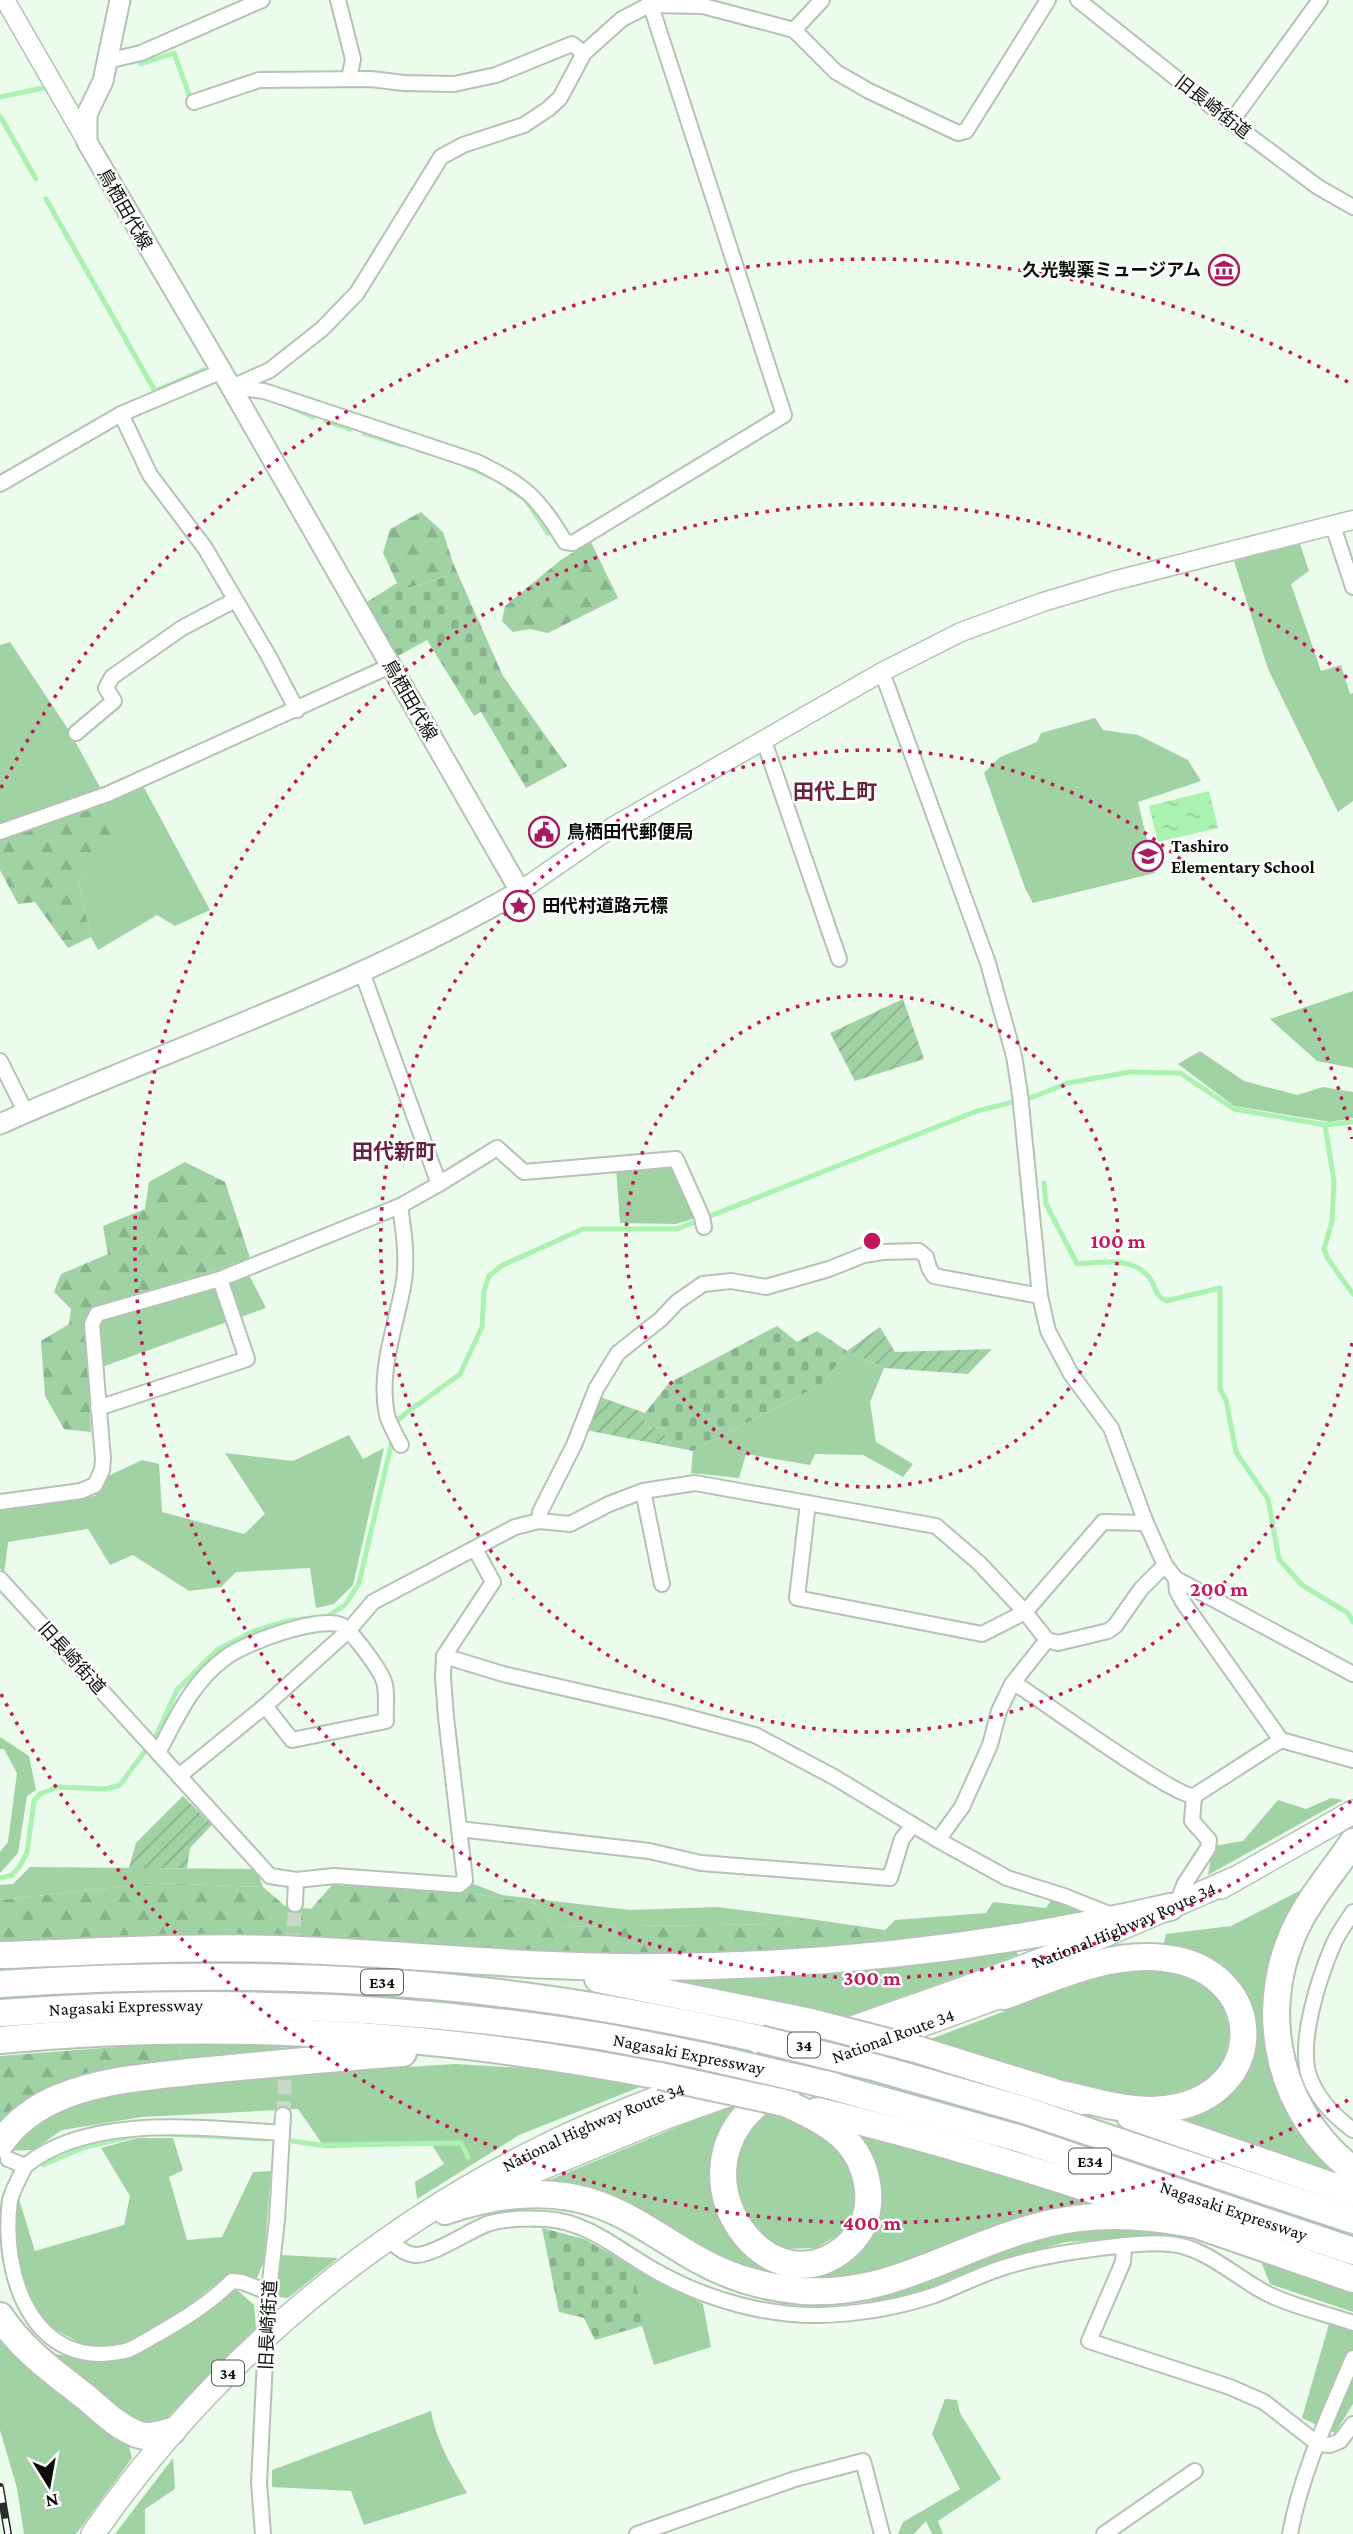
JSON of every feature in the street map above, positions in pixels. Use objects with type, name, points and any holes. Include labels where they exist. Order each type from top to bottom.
[{"type":"highway","name":"National Highway Route 34","points":[[93,2534],[172,2431],[267,2335],[388,2239],[494,2172],[609,2117],[1041,1960],[1173,1906],[1234,1879],[1353,1812]]},
{"type":"highway","points":[[1353,1842],[1293,1933],[1282,1961],[1275,2014],[1281,2063],[1301,2112],[1328,2148],[1353,2170]]},
{"type":"highway","name":"National Route 34","points":[[388,2239],[556,2160],[661,2119],[914,2040],[1112,1948],[1234,1879]]},
{"type":"highway","points":[[5,1955],[155,1949],[276,1949],[387,1954],[493,1963],[659,1968],[757,1965],[938,1951],[1023,1938],[1173,1906]]},
{"type":"highway","points":[[1004,1996],[1097,1964],[1162,1957],[1198,1966],[1226,1986],[1236,1999],[1244,2031],[1243,2045],[1230,2075],[1205,2098],[1187,2105],[1146,2111],[1066,2095]]},
{"type":"highway","points":[[493,1963],[631,1985],[914,2040],[1353,2193]]},
{"type":"highway","name":"Nagasaki Expressway","points":[[0,1983],[232,1976],[412,1984],[590,2005],[760,2039],[877,2068],[1024,2110],[1353,2220]]},
{"type":"highway","name":"Nagasaki Expressway","points":[[0,2013],[154,2005],[317,2007],[497,2022],[594,2035],[703,2056],[824,2084],[1021,2138],[1353,2251]]},
{"type":"highway","points":[[0,2040],[129,2033],[235,2032],[404,2040],[541,2054],[785,2103],[933,2140],[1353,2279]]},
{"type":"highway","points":[[785,2103],[822,2120],[842,2135],[855,2151],[867,2183],[867,2213],[852,2241],[827,2258],[811,2263],[794,2263],[763,2253],[740,2231],[732,2216],[723,2181],[726,2149],[734,2131],[757,2104],[782,2088],[914,2040]]},
{"type":"highway","points":[[4,2151],[28,2113],[84,2089],[113,2083],[216,2069],[412,2053],[541,2054]]},
{"type":"highway","points":[[445,2211],[486,2198],[528,2193],[578,2199],[619,2214],[723,2272],[771,2287],[827,2291],[886,2282],[935,2266],[1007,2236],[1065,2220],[1123,2215],[1148,2216],[1192,2224]]},
{"type":"highway","points":[[0,2316],[28,2350],[109,2416],[144,2436],[172,2431]]},
{"type":"main road","points":[[86,142],[87,114],[103,81],[120,0]]},
{"type":"main road","name":"鳥栖田代線","points":[[86,142],[226,379],[520,891]]},
{"type":"main road","points":[[0,1124],[362,972],[461,926],[520,891]]},
{"type":"street","points":[[5,0],[86,142]]},
{"type":"street","points":[[107,61],[166,44],[262,0]]},
{"type":"street","points":[[338,0],[353,59],[349,79]]},
{"type":"street","points":[[794,30],[821,0]]},
{"type":"street","points":[[0,484],[121,414],[226,379],[270,370],[322,329],[357,293],[442,157],[463,145],[524,125],[548,109],[560,98],[584,53],[622,19],[649,3],[703,6],[794,30],[836,72],[869,91],[958,133],[967,131],[1048,0]]},
{"type":"street","name":"旧長崎街道","points":[[1078,0],[1231,122],[1318,187],[1353,207]]},
{"type":"street","points":[[1231,122],[1320,0]]},
{"type":"street","points":[[226,379],[477,462],[532,494],[565,542],[573,543],[784,415],[649,3]]},
{"type":"street","points":[[194,102],[259,80],[371,79],[454,84],[496,75],[572,44],[584,53]]},
{"type":"street","points":[[121,414],[150,475],[205,548],[297,710]]},
{"type":"street","points":[[520,891],[614,826],[882,672],[961,632],[1043,602],[1126,578],[1353,520]]},
{"type":"street","points":[[1333,526],[1353,587]]},
{"type":"street","points":[[76,733],[114,701],[106,688],[112,677],[182,628],[235,600]]},
{"type":"street","points":[[0,832],[108,794],[390,666]]},
{"type":"street","points":[[882,672],[988,963],[1014,1056],[1040,1296],[1048,1331],[1071,1374],[1111,1428],[1164,1565],[1176,1579],[1353,1674]]},
{"type":"street","points":[[764,741],[839,959]]},
{"type":"street","points":[[362,972],[439,1184]]},
{"type":"street","points":[[0,1061],[26,1112]]},
{"type":"street","points":[[0,1502],[81,1491],[95,1485],[102,1470],[103,1459],[92,1324],[97,1314],[220,1279],[400,1206],[497,1148],[524,1172],[676,1159],[703,1222]]},
{"type":"street","points":[[400,1206],[405,1245],[404,1285],[387,1359],[388,1418],[401,1445]]},
{"type":"street","points":[[539,1521],[540,1512],[574,1445],[596,1389],[618,1353],[661,1319],[677,1301],[703,1284],[731,1281],[766,1287],[829,1269],[864,1255],[907,1250],[919,1251],[926,1257],[934,1276],[1040,1296]]},
{"type":"street","points":[[98,1408],[247,1359],[220,1279]]},
{"type":"street","points":[[179,1776],[265,1706],[349,1630],[373,1602],[515,1527],[539,1521],[570,1524],[609,1504],[643,1491],[695,1483],[936,1526],[979,1563],[1047,1640],[1058,1643],[1108,1631],[1115,1626],[1141,1589],[1164,1565]]},
{"type":"street","points":[[643,1491],[662,1584]]},
{"type":"street","points":[[808,1503],[797,1598],[982,1634],[1025,1612],[1103,1522],[1146,1523]]},
{"type":"street","points":[[265,1706],[292,1740],[386,1721],[384,1680],[349,1630],[338,1624],[287,1630],[258,1640],[225,1657],[186,1699],[158,1753],[270,1877],[296,1880],[334,1876],[459,1885],[465,1881],[443,1678],[444,1656],[493,1582],[475,1549]]},
{"type":"street","name":"旧長崎街道","points":[[0,1579],[158,1753]]},
{"type":"street","points":[[1176,1579],[1177,1591],[1183,1602],[1281,1740],[1353,1760]]},
{"type":"street","points":[[938,1840],[962,1807],[990,1745],[999,1711],[1012,1684],[1047,1640]]},
{"type":"street","points":[[444,1656],[503,1674],[669,1712],[755,1735],[834,1777],[1007,1878],[1064,1896],[1122,1919]]},
{"type":"street","points":[[1012,1684],[1188,1796],[1194,1796],[1281,1740]]},
{"type":"street","points":[[1173,1906],[1208,1848],[1209,1840],[1192,1821],[1194,1796]]},
{"type":"street","points":[[459,1829],[649,1851],[701,1863],[890,1878],[902,1839],[913,1825]]},
{"type":"street","points":[[295,1904],[296,1880]]},
{"type":"street","points":[[1353,1912],[1334,1943],[1309,2021],[1305,2049],[1309,2076],[1323,2102],[1353,2130]]},
{"type":"street","name":"旧長崎街道","points":[[263,2534],[259,2483],[268,2292],[277,2220],[283,2115]]},
{"type":"street","points":[[268,2292],[232,2281],[201,2308],[127,2350],[79,2352],[60,2345],[38,2329],[22,2308],[10,2273],[6,2234],[10,2200],[25,2166],[39,2154],[65,2143],[108,2133],[177,2126],[282,2133]]},
{"type":"street","points":[[4,2151],[25,2166]]},
{"type":"street","points":[[388,2239],[401,2251],[415,2255],[430,2253],[459,2236],[491,2223],[524,2218],[559,2220],[590,2231],[662,2275],[695,2290],[731,2302],[778,2311],[820,2315],[877,2309],[932,2296],[1005,2266],[1076,2250],[1169,2243],[1189,2248],[1269,2295],[1353,2323]]},
{"type":"street","points":[[1124,2245],[1123,2262],[1089,2341],[1230,2387],[1265,2402],[1318,2444],[1330,2445],[1340,2441],[1353,2424]]},
{"type":"street","points":[[1290,2534],[1318,2444],[1353,2358]]},
{"type":"street","points":[[637,2534],[795,2479],[863,2462],[882,2534]]},
{"type":"street","points":[[1104,2534],[1195,2471]]},
{"type":"green space","points":[[421,512],[443,532],[453,563],[447,576],[406,589],[397,583],[383,553],[390,529]]},
{"type":"green space","points":[[591,542],[618,598],[548,633],[530,629],[513,632],[502,621],[505,606],[562,559]]},
{"type":"green space","points":[[1300,544],[1309,571],[1291,584],[1321,671],[1341,665],[1350,694],[1353,693],[1353,801],[1338,812],[1268,669],[1234,561]]},
{"type":"green space","points":[[453,563],[503,676],[567,766],[526,788],[481,712],[474,716],[427,640],[396,657],[367,602],[397,583],[407,589],[447,576]]},
{"type":"green space","points":[[10,642],[70,732],[101,789],[0,826],[0,645]]},
{"type":"green space","points":[[1095,718],[1103,730],[1138,735],[1188,760],[1201,781],[1138,802],[1155,873],[1033,903],[1025,888],[984,773],[1000,757],[1037,742],[1041,733]]},
{"type":"green space","points":[[142,784],[210,910],[175,926],[157,915],[98,950],[91,937],[78,880],[118,839],[103,802]]},
{"type":"green space","points":[[103,802],[119,839],[78,880],[91,937],[68,948],[35,902],[18,904],[0,870],[0,839]]},
{"type":"green space","points":[[1353,991],[1353,1068],[1317,1061],[1270,1019]]},
{"type":"green space","points":[[903,999],[924,1059],[855,1081],[830,1033]]},
{"type":"green space","points":[[1200,1051],[1244,1081],[1297,1095],[1323,1087],[1353,1092],[1353,1118],[1330,1122],[1234,1106],[1178,1064]]},
{"type":"green space","points":[[185,1162],[225,1182],[250,1258],[94,1308],[86,1322],[91,1432],[64,1429],[45,1396],[41,1341],[69,1324],[71,1309],[54,1292],[61,1274],[108,1254],[103,1226],[145,1209],[149,1182]]},
{"type":"green space","points":[[670,1163],[696,1218],[676,1224],[620,1223],[616,1168]]},
{"type":"green space","points":[[250,1258],[249,1275],[266,1308],[88,1372],[86,1322],[94,1308]]},
{"type":"green space","points":[[777,1326],[797,1342],[817,1331],[847,1351],[824,1383],[693,1451],[668,1446],[663,1427],[646,1429],[645,1413],[669,1383]]},
{"type":"green space","points":[[880,1327],[895,1352],[992,1349],[968,1374],[884,1368],[847,1351]]},
{"type":"green space","points":[[847,1351],[884,1368],[870,1402],[876,1442],[913,1464],[903,1477],[863,1455],[815,1454],[810,1465],[746,1454],[739,1478],[691,1473],[693,1451],[824,1383]]},
{"type":"green space","points":[[600,1397],[645,1413],[646,1429],[663,1427],[668,1446],[585,1430]]},
{"type":"green space","points":[[349,1435],[363,1459],[384,1448],[353,1585],[334,1604],[316,1608],[310,1568],[236,1572],[221,1587],[189,1591],[133,1555],[110,1565],[88,1529],[8,1542],[4,1574],[0,1568],[0,1508],[95,1496],[104,1478],[142,1460],[159,1464],[162,1512],[244,1534],[265,1514],[225,1453],[293,1461]]},
{"type":"green space","points":[[0,1737],[29,1756],[36,1790],[27,1796],[18,1853],[0,1873],[0,1852],[8,1842],[17,1773],[4,1749],[0,1749]]},
{"type":"green space","points":[[183,1796],[212,1825],[190,1848],[187,1868],[129,1868],[136,1843]]},
{"type":"green space","points":[[1331,1798],[1343,1800],[1208,1875],[1213,1846],[1243,1841],[1278,1800],[1306,1809]]},
{"type":"green space","points":[[30,1867],[256,1869],[263,1887],[154,1883],[0,1900],[0,1885],[13,1884]]},
{"type":"green space","points":[[154,1883],[263,1887],[285,1906],[311,1909],[332,1885],[462,1892],[536,1904],[553,1927],[781,1924],[803,1918],[885,1930],[883,1945],[727,1954],[538,1955],[0,1942],[0,1900]]},
{"type":"green space","points":[[471,1883],[502,1895],[630,1910],[717,1907],[803,1918],[781,1924],[553,1927],[536,1904],[462,1892]]},
{"type":"green space","points":[[1307,1887],[1264,2021],[1338,2169],[1338,2176],[1183,2125],[1184,2118],[1222,2100],[1251,2065],[1254,2018],[1236,1979],[1208,1957],[1163,1947],[1166,1934],[1231,1926]]},
{"type":"green space","points":[[1053,1897],[1092,1911],[1072,1923],[883,1945],[885,1930],[895,1920],[986,1913],[993,1902],[1046,1908]]},
{"type":"green space","points":[[1015,1949],[1018,1955],[840,2019],[680,1980],[683,1977]]},
{"type":"green space","points":[[1162,1967],[1198,1978],[1222,2003],[1230,2033],[1223,2063],[1199,2086],[1158,2097],[1106,2093],[928,2040],[1120,1968]]},
{"type":"green space","points":[[181,2042],[332,2046],[177,2064]]},
{"type":"green space","points":[[181,2042],[177,2064],[0,2127],[0,2056]]},
{"type":"green space","points":[[455,2064],[557,2070],[645,2085],[519,2135],[417,2199],[415,2182],[444,2164],[432,2145],[325,2148],[298,2109],[142,2117],[62,2130],[33,2150],[6,2151],[32,2122],[86,2100],[204,2080]]},
{"type":"green space","points":[[740,2101],[718,2140],[711,2185],[726,2233],[755,2260],[867,2241],[881,2206],[878,2173],[860,2133],[1087,2200],[1084,2207],[1025,2216],[902,2269],[842,2281],[782,2280],[535,2186]]},
{"type":"green space","points":[[768,2110],[806,2119],[840,2149],[853,2179],[854,2210],[841,2233],[816,2248],[783,2249],[752,2229],[736,2188],[736,2162],[745,2134]]},
{"type":"green space","points":[[138,2138],[173,2138],[183,2170],[169,2177],[187,2240],[222,2237],[253,2172],[271,2171],[264,2261],[257,2278],[228,2274],[173,2318],[119,2345],[89,2348],[47,2325],[20,2290],[12,2248],[18,2196],[35,2251],[124,2225],[130,2196],[101,2148]]},
{"type":"green space","points":[[1102,2227],[1153,2231],[1173,2236],[1066,2242],[1007,2258],[905,2298],[845,2304],[899,2291],[1034,2241]]},
{"type":"green space","points":[[542,2228],[584,2239],[634,2268],[642,2325],[595,2340],[584,2318],[559,2312]]},
{"type":"green space","points":[[584,2239],[703,2304],[711,2347],[654,2365],[642,2326],[595,2340]]},
{"type":"green space","points":[[281,2255],[338,2258],[288,2298],[277,2297]]},
{"type":"green space","points":[[1260,2259],[1353,2292],[1353,2312],[1270,2284]]},
{"type":"green space","points":[[236,2289],[254,2305],[256,2328],[163,2422],[147,2424],[120,2415],[51,2353],[100,2363],[151,2348]]},
{"type":"green space","points":[[1329,2324],[1353,2331],[1353,2404],[1335,2433],[1302,2418]]},
{"type":"green space","points":[[0,2331],[128,2443],[132,2458],[76,2534],[24,2534],[17,2488],[0,2430]]},
{"type":"green space","points":[[945,2399],[957,2400],[960,2413],[1001,2479],[938,2521],[943,2534],[932,2534],[926,2521],[914,2534],[898,2534],[903,2522],[960,2489],[932,2434]]},
{"type":"green space","points":[[431,2411],[450,2464],[467,2493],[364,2525],[351,2491],[272,2487],[272,2470]]},
{"type":"green space","points":[[173,2458],[175,2489],[145,2509],[145,2534],[115,2534]]},
{"type":"water","points":[[1209,791],[1218,828],[1158,842],[1149,806]]},
{"type":"waterway","points":[[141,64],[174,53],[190,97]]},
{"type":"waterway","points":[[0,97],[43,88]]},
{"type":"waterway","points":[[0,116],[36,179]]},
{"type":"waterway","points":[[46,199],[155,391],[204,370]]},
{"type":"waterway","points":[[284,404],[313,417]]},
{"type":"waterway","points":[[326,421],[350,429]]},
{"type":"waterway","points":[[364,433],[402,445]]},
{"type":"waterway","points":[[419,450],[430,453]]},
{"type":"waterway","points":[[464,465],[496,479]]},
{"type":"waterway","points":[[508,488],[525,499],[548,533]]},
{"type":"waterway","points":[[395,1428],[397,1421],[405,1414],[460,1374],[482,1327],[484,1291],[489,1276],[501,1266],[583,1229],[677,1229],[977,1111],[1033,1097],[1068,1083],[1130,1072],[1180,1073],[1234,1109],[1325,1125],[1334,1181],[1332,1221],[1324,1249],[1353,1294]]},
{"type":"waterway","points":[[1325,1125],[1353,1122]]},
{"type":"waterway","points":[[1044,1183],[1046,1204],[1077,1264],[1114,1262],[1132,1265],[1147,1275],[1159,1296],[1166,1301],[1220,1288],[1220,1389],[1226,1400],[1236,1452],[1268,1499],[1279,1559],[1302,1585],[1348,1613],[1353,1622]]},
{"type":"waterway","points":[[0,1878],[12,1875],[27,1852],[34,1801],[40,1794],[58,1787],[106,1789],[120,1785],[156,1736],[177,1690],[217,1650],[254,1631],[287,1621],[328,1616],[345,1605],[359,1583],[393,1437]]},
{"type":"waterway","points":[[168,2134],[266,2139]]},
{"type":"waterway","points":[[43,2165],[85,2147],[134,2136]]},
{"type":"waterway","points":[[293,2141],[319,2145],[461,2143],[468,2157]]},
{"type":"tunnel","points":[[283,2115],[295,1904]]},
{"type":"railway","points":[[0,2487],[8,2534]]},
{"type":"place","name":"久光製薬ミュージアム","points":[[1224,270]]},
{"type":"place","name":"鳥栖田代郵便局","points":[[544,832]]},
{"type":"place","name":"Tashiro Elementary School","points":[[1148,856]]},
{"type":"place","name":"田代村道路元標","points":[[519,906]]},
{"type":"district","name":"田代上町","points":[[835,792]]},
{"type":"district","name":"田代新町","points":[[394,1152]]}]
